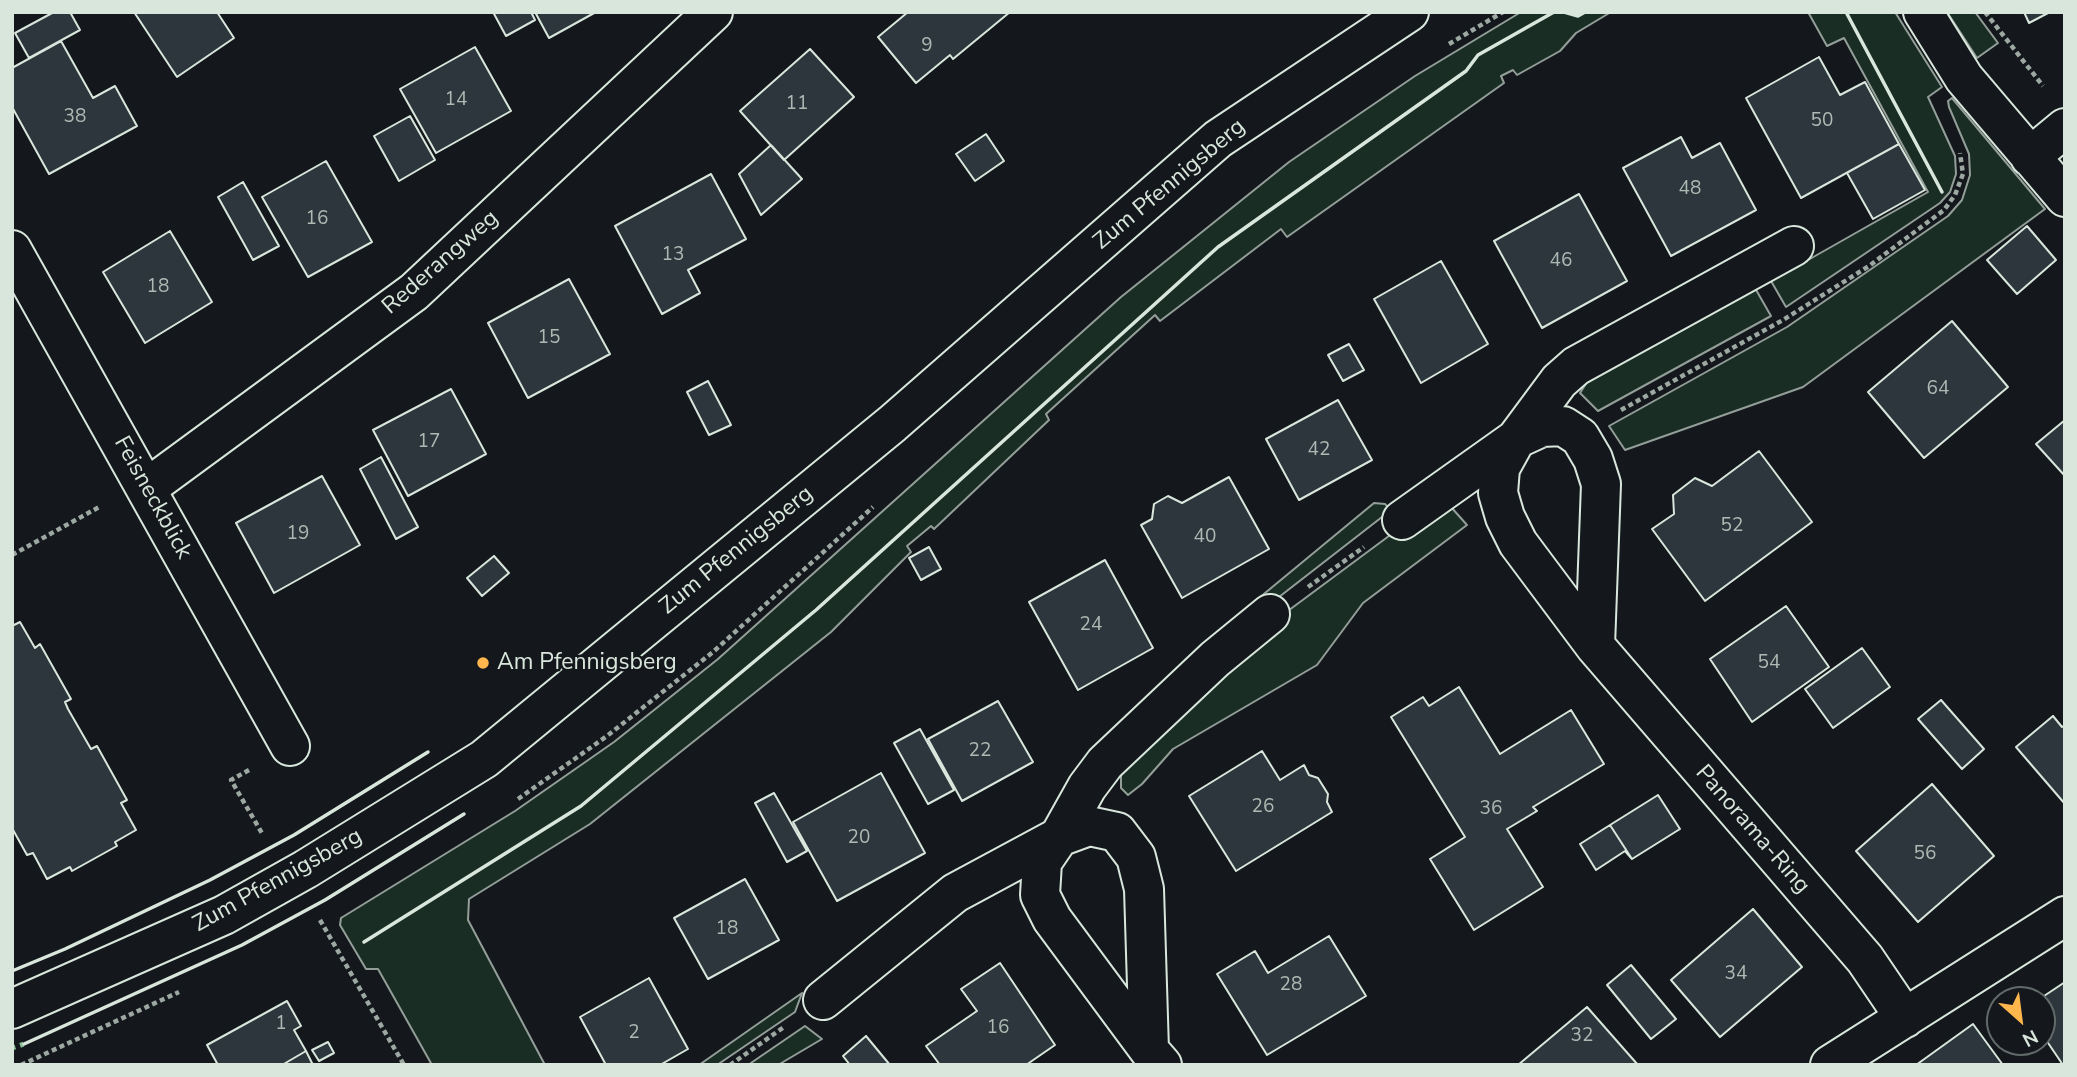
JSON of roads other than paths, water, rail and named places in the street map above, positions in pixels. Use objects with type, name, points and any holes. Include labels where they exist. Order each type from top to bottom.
[{"type":"street","name":"Rederangweg","points":[[146,486],[414,292],[713,12]]},
{"type":"street","name":"Zum Pfennigsberg","points":[[12,1009],[224,915],[306,869],[484,759],[892,424],[1219,139],[1409,12]]},
{"type":"street","points":[[1923,12],[1964,78],[2065,197]]},
{"type":"street","points":[[2031,158],[2065,128]]},
{"type":"street","points":[[1516,439],[1559,381],[1576,366],[1794,246]]},
{"type":"street","name":"Feisneckblick","points":[[12,250],[290,746]]},
{"type":"street","points":[[1402,520],[1516,439],[1542,427],[1563,426],[1580,437],[1593,459],[1601,484],[1595,646]]},
{"type":"street","name":"Panorama-Ring","points":[[1516,439],[1500,468],[1499,493],[1505,517],[1518,543],[1595,646],[1864,959],[1905,1018]]},
{"type":"street","points":[[1155,1057],[1052,919],[1040,895],[1042,862],[1087,787],[1105,763],[1215,659],[1270,614]]},
{"type":"street","points":[[809,1010],[955,893],[1059,837],[1090,826],[1117,832],[1136,856],[1144,889],[1155,1057]]},
{"type":"street","points":[[1830,1065],[2065,916]]},
{"type":"place","name":"Am Pfennigsberg","points":[[483,663]]}]
